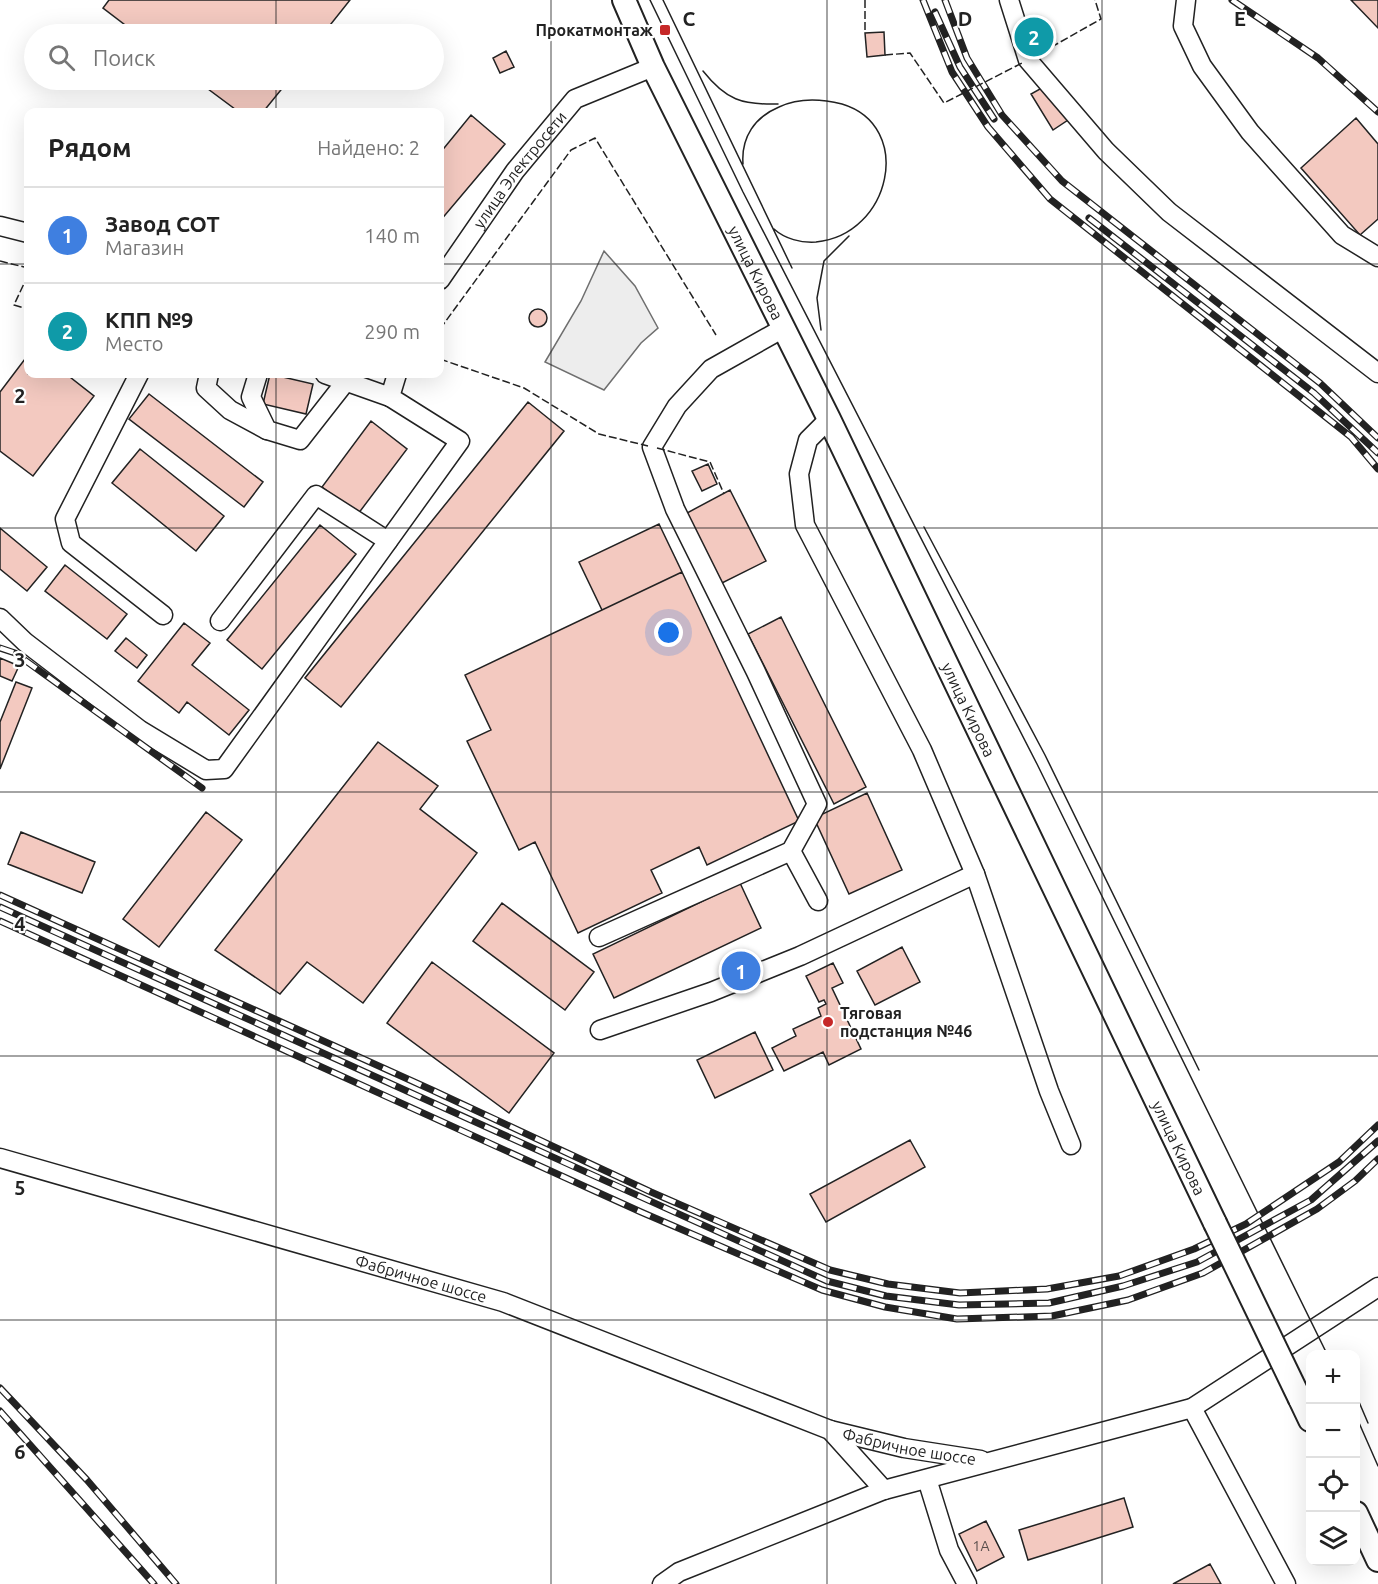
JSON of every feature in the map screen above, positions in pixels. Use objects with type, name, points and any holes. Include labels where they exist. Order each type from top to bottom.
[{"type":"main road","name":"улица Кирова","points":[[624,0],[653,67],[829,419],[1306,1410]]},
{"type":"main road","points":[[1360,1522],[1378,1560]]},
{"type":"street","points":[[1009,0],[1028,60],[1106,151],[1169,212],[1378,373]]},
{"type":"street","points":[[1186,0],[1183,26],[1202,66],[1250,132],[1342,235],[1378,257]]},
{"type":"street","name":"улица Электросети","points":[[444,274],[515,171],[575,99],[653,67]]},
{"type":"street","points":[[0,226],[24,232]]},
{"type":"street","points":[[599,937],[790,851],[817,804],[756,672],[675,510],[652,447],[677,406],[711,369],[782,329]]},
{"type":"street","points":[[137,378],[64,519],[71,543],[163,615]]},
{"type":"street","points":[[208,378],[206,388],[230,410],[267,430],[300,440],[347,380]]},
{"type":"street","points":[[257,378],[251,397],[267,430]]},
{"type":"street","points":[[0,618],[25,642],[140,730],[206,770],[224,769],[460,441],[390,396],[340,378]]},
{"type":"street","points":[[390,396],[395,378]]},
{"type":"street","points":[[829,419],[808,440],[799,474],[806,525],[922,750],[975,874],[1049,1091],[1071,1145]]},
{"type":"street","points":[[220,621],[316,495],[388,541]]},
{"type":"street","points":[[790,851],[818,901]]},
{"type":"street","points":[[600,1030],[711,992],[800,956],[975,874]]},
{"type":"street","name":"Фабричное шоссе","points":[[0,1158],[503,1302],[830,1430],[904,1448],[988,1461]]},
{"type":"street","points":[[662,1584],[679,1572],[885,1490],[1192,1408],[1378,1287]]},
{"type":"street","points":[[1192,1408],[1286,1584]]},
{"type":"street","name":"Фабричное шоссе","points":[[830,1430],[885,1490]]},
{"type":"street","points":[[927,1479],[949,1550],[967,1584]]},
{"type":"shaded area","points":[[604,251],[635,286],[658,328],[641,343],[604,390],[545,362],[581,301]]},
{"type":"building","points":[[109,0],[350,0],[331,24],[124,24],[103,8]]},
{"type":"building","points":[[1351,0],[1378,0],[1378,28]]},
{"type":"building","points":[[1038,28],[1043,40],[1030,46],[1024,34]]},
{"type":"building","points":[[884,32],[885,55],[867,57],[865,33]]},
{"type":"building","points":[[506,51],[514,67],[500,73],[493,58]]},
{"type":"building","points":[[1047,85],[1068,120],[1053,130],[1031,94]]},
{"type":"building","points":[[209,90],[281,90],[266,108],[234,108]]},
{"type":"building","points":[[471,115],[505,144],[444,216],[444,148]]},
{"type":"building","points":[[1356,118],[1378,144],[1378,219],[1360,235],[1301,168]]},
{"type":"building","points":[[534,309],[542,309],[547,314],[545,325],[534,327],[529,322],[529,314]]},
{"type":"building","points":[[24,360],[24,378],[71,378],[94,396],[33,476],[0,451],[0,392]]},
{"type":"building","points":[[269,378],[287,378],[313,384],[306,414],[263,404]]},
{"type":"building","points":[[149,394],[263,482],[244,507],[129,419]]},
{"type":"building","points":[[528,402],[564,431],[341,707],[305,678]]},
{"type":"building","points":[[371,421],[407,449],[358,514],[322,487]]},
{"type":"building","points":[[140,449],[224,516],[196,551],[112,483]]},
{"type":"building","points":[[708,464],[717,484],[702,491],[692,471]]},
{"type":"building","points":[[730,490],[766,561],[722,583],[687,513]]},
{"type":"building","points":[[659,524],[682,572],[602,610],[579,562]]},
{"type":"building","points":[[320,525],[356,554],[262,669],[227,640]]},
{"type":"building","points":[[0,528],[47,567],[27,591],[0,569]]},
{"type":"building","points":[[65,565],[127,614],[107,639],[45,591]]},
{"type":"building","points":[[682,572],[799,821],[707,865],[699,847],[651,870],[662,893],[578,933],[535,842],[519,850],[467,741],[491,730],[465,675]]},
{"type":"building","points":[[781,617],[866,787],[834,804],[748,634]]},
{"type":"building","points":[[184,623],[210,643],[192,665],[249,710],[229,735],[187,702],[179,713],[138,681]]},
{"type":"building","points":[[126,638],[147,655],[137,668],[115,651]]},
{"type":"building","points":[[0,658],[19,666],[12,681],[0,676]]},
{"type":"building","points":[[16,682],[32,688],[0,769],[0,722]]},
{"type":"building","points":[[378,742],[438,786],[420,809],[477,853],[363,1003],[307,962],[280,994],[215,950]]},
{"type":"building","points":[[867,793],[902,870],[849,894],[814,818]]},
{"type":"building","points":[[206,812],[242,840],[159,947],[123,919]]},
{"type":"building","points":[[21,832],[95,862],[82,893],[8,864]]},
{"type":"building","points":[[740,883],[761,928],[614,998],[593,954]]},
{"type":"building","points":[[502,903],[594,972],[565,1010],[473,941]]},
{"type":"building","points":[[902,947],[920,982],[875,1005],[857,971]]},
{"type":"building","points":[[432,962],[554,1053],[509,1113],[387,1023]]},
{"type":"building","name":"Тяговая подстанция №46","points":[[833,963],[843,983],[832,988],[861,1049],[829,1065],[823,1052],[784,1071],[772,1048],[796,1036],[793,1029],[821,1016],[818,1008],[826,1004],[824,1000],[819,1002],[806,976]]},
{"type":"building","points":[[755,1032],[773,1070],[715,1098],[697,1060]]},
{"type":"building","points":[[910,1140],[925,1167],[826,1222],[810,1194]]},
{"type":"building","points":[[1124,1498],[1133,1527],[1028,1560],[1019,1530]]},
{"type":"building","points":[[986,1521],[1004,1557],[977,1571],[959,1534]]},
{"type":"building","points":[[1210,1564],[1221,1584],[1173,1584]]},
{"type":"tram line","points":[[650,0],[743,192],[1037,764],[1325,1350]]},
{"type":"tram line","points":[[663,0],[792,268]]},
{"type":"tram line","points":[[703,71],[719,89],[736,99],[745,102],[778,104]]},
{"type":"tram line","points":[[743,164],[744,145],[751,129],[770,111],[794,102],[818,100],[842,104],[865,116],[879,134],[886,155],[885,179],[876,201],[862,221],[842,235],[816,242],[794,240],[774,229]]},
{"type":"tram line","points":[[821,330],[817,298],[824,261],[849,236]]},
{"type":"tram line","points":[[924,527],[1045,755],[1199,1070]]},
{"type":"tram line","points":[[1360,1404],[1368,1423]]},
{"type":"tram line","points":[[1360,1425],[1378,1466]]},
{"type":"railway","points":[[923,0],[952,72],[988,127],[1050,199],[1351,437],[1378,469]]},
{"type":"railway","points":[[945,0],[967,58],[1002,115],[1062,181],[1320,383],[1378,438]]},
{"type":"railway","points":[[1232,0],[1318,58],[1378,112]]},
{"type":"railway","points":[[935,12],[960,67],[994,119]]},
{"type":"railway","points":[[1089,218],[1314,393],[1378,453]]},
{"type":"railway","points":[[0,648],[15,653],[202,788]]},
{"type":"railway","points":[[0,895],[432,1090],[651,1192],[830,1270],[888,1284],[960,1293],[1047,1289],[1119,1276],[1194,1249],[1246,1224],[1339,1162],[1378,1125]]},
{"type":"railway","points":[[0,907],[827,1281],[886,1296],[959,1305],[1049,1303],[1123,1286],[1197,1262],[1311,1200],[1378,1141]]},
{"type":"railway","points":[[0,921],[641,1212],[822,1290],[885,1307],[957,1319],[1052,1316],[1128,1300],[1203,1273],[1317,1209],[1355,1181],[1378,1159]]},
{"type":"railway","points":[[0,1388],[87,1480],[176,1584]]},
{"type":"railway","points":[[0,1411],[154,1584]]},
{"type":"fence","points":[[865,0],[865,33]]},
{"type":"fence","points":[[1032,58],[1101,19],[1095,0]]},
{"type":"fence","points":[[885,55],[910,53],[944,103],[1024,62]]},
{"type":"fence","points":[[444,324],[571,150],[595,138],[716,335]]},
{"type":"fence","points":[[0,261],[24,267]]},
{"type":"fence","points":[[24,284],[14,305],[24,308]]},
{"type":"fence","points":[[444,360],[524,388],[599,434],[648,446]]},
{"type":"fence","points":[[657,448],[710,462],[724,494]]},
{"type":"place","name":"Прокатмонтаж","points":[[665,30]]},
{"type":"place","name":"КПП №9","points":[[1034,37]]},
{"type":"place","name":"Завод СОТ","points":[[741,971]]},
{"type":"place","name":"Тяговая подстанция №46","points":[[828,1022]]}]
